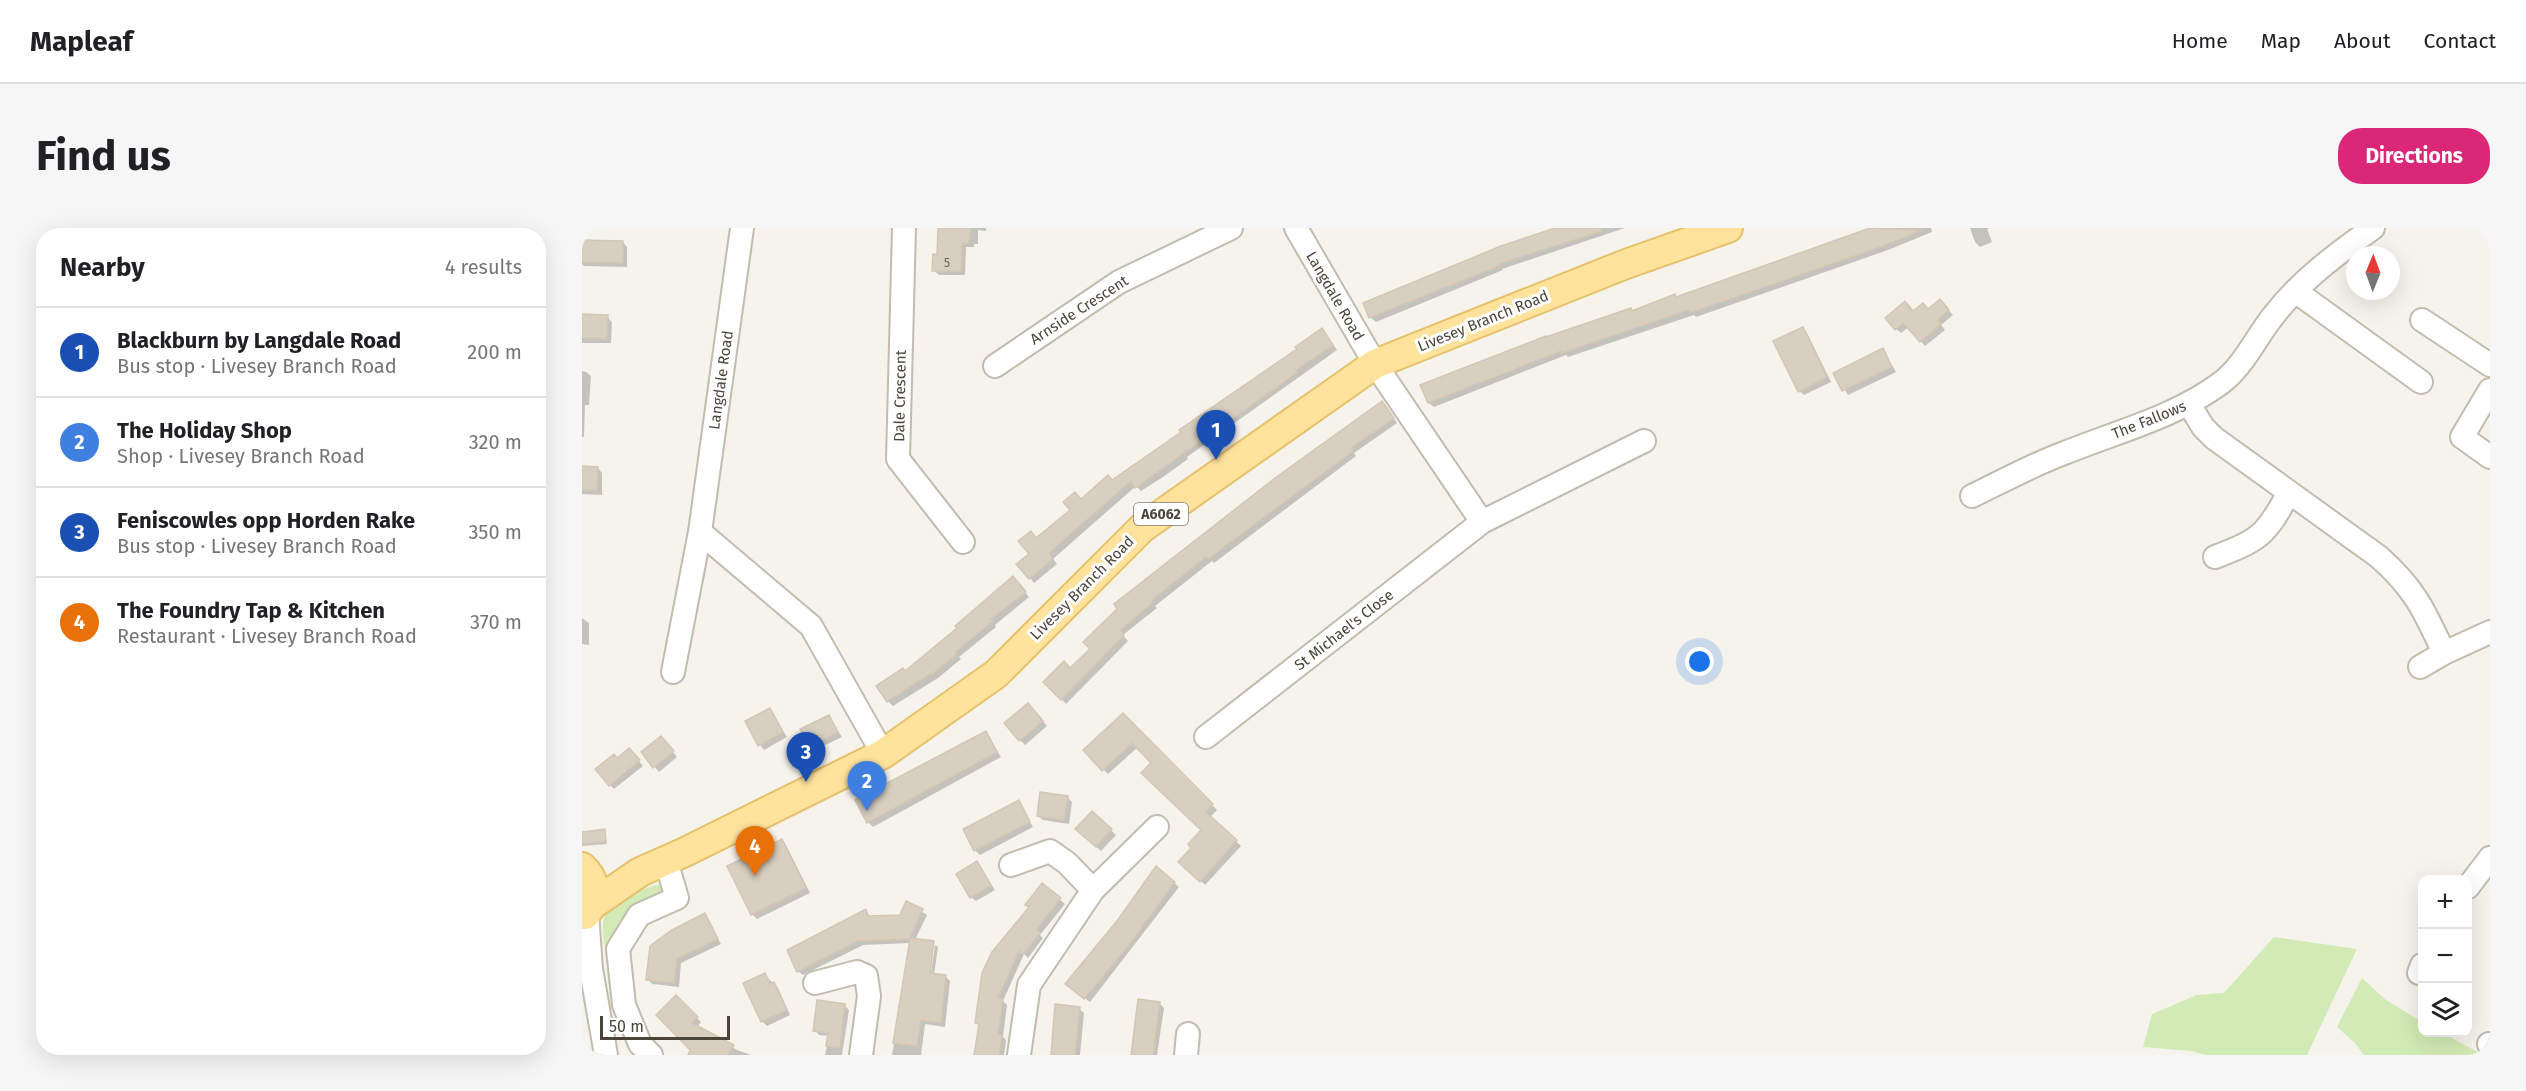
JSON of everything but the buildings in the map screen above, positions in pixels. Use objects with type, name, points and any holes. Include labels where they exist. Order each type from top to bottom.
[{"type":"main road","name":"Livesey Branch Road","points":[[587,912],[640,872],[883,754],[996,674],[1142,528],[1375,364],[1616,268],[1728,228]]},
{"type":"main road","points":[[582,866],[640,872]]},
{"type":"main road","points":[[582,866],[592,881],[594,897],[587,912]]},
{"type":"street","name":"Langdale Road","points":[[673,672],[700,532],[742,228]]},
{"type":"street","name":"Dale Crescent","points":[[904,228],[898,459],[963,542]]},
{"type":"street","name":"Arnside Crescent","points":[[995,366],[1119,282],[1231,228]]},
{"type":"street","name":"Langdale Road","points":[[1296,228],[1375,364]]},
{"type":"street","name":"The Fallows","points":[[1972,496],[2066,452],[2166,415],[2189,404],[2229,377],[2274,314],[2295,291],[2332,257],[2373,228]]},
{"type":"street","points":[[2295,291],[2421,382]]},
{"type":"street","points":[[2422,320],[2482,360]]},
{"type":"street","points":[[1375,364],[1482,522]]},
{"type":"street","points":[[2488,399],[2462,437],[2490,457]]},
{"type":"street","points":[[2189,404],[2203,427],[2214,438],[2379,557],[2399,575],[2418,598],[2444,653]]},
{"type":"street","name":"St Michael's Close","points":[[1206,737],[1482,522],[1644,441]]},
{"type":"street","points":[[2215,557],[2260,537],[2274,520],[2289,492]]},
{"type":"street","points":[[700,532],[811,626],[883,754]]},
{"type":"street","points":[[2420,667],[2444,653],[2490,633]]},
{"type":"street","points":[[1019,1055],[1029,985],[1093,890],[1157,827]]},
{"type":"street","points":[[1011,865],[1050,851],[1067,863],[1093,890]]},
{"type":"street","points":[[651,1055],[640,1044],[624,1005],[618,949],[639,915],[677,898],[666,861]]},
{"type":"street","points":[[587,912],[586,964],[606,1055]]},
{"type":"street","points":[[815,983],[857,972],[866,976],[869,996],[861,1055]]},
{"type":"green space","points":[[661,884],[670,887],[611,962],[607,961],[603,927],[605,915],[610,906],[629,894]]},
{"type":"green space","points":[[2274,937],[2357,949],[2307,1055],[2206,1055],[2191,1051],[2143,1047],[2152,1014],[2197,995],[2224,993]]},
{"type":"green space","points":[[2362,978],[2386,1000],[2418,1020],[2418,1037],[2450,1037],[2483,1055],[2364,1055],[2355,1043],[2337,1027]]},
{"type":"place","name":"Blackburn by Langdale Road","points":[[1216,460]]},
{"type":"place","name":"Feniscowles opp Horden Rake","points":[[806,782]]},
{"type":"place","name":"The Holiday Shop","points":[[867,811]]},
{"type":"place","name":"The Foundry Tap & Kitchen","points":[[755,876]]}]
